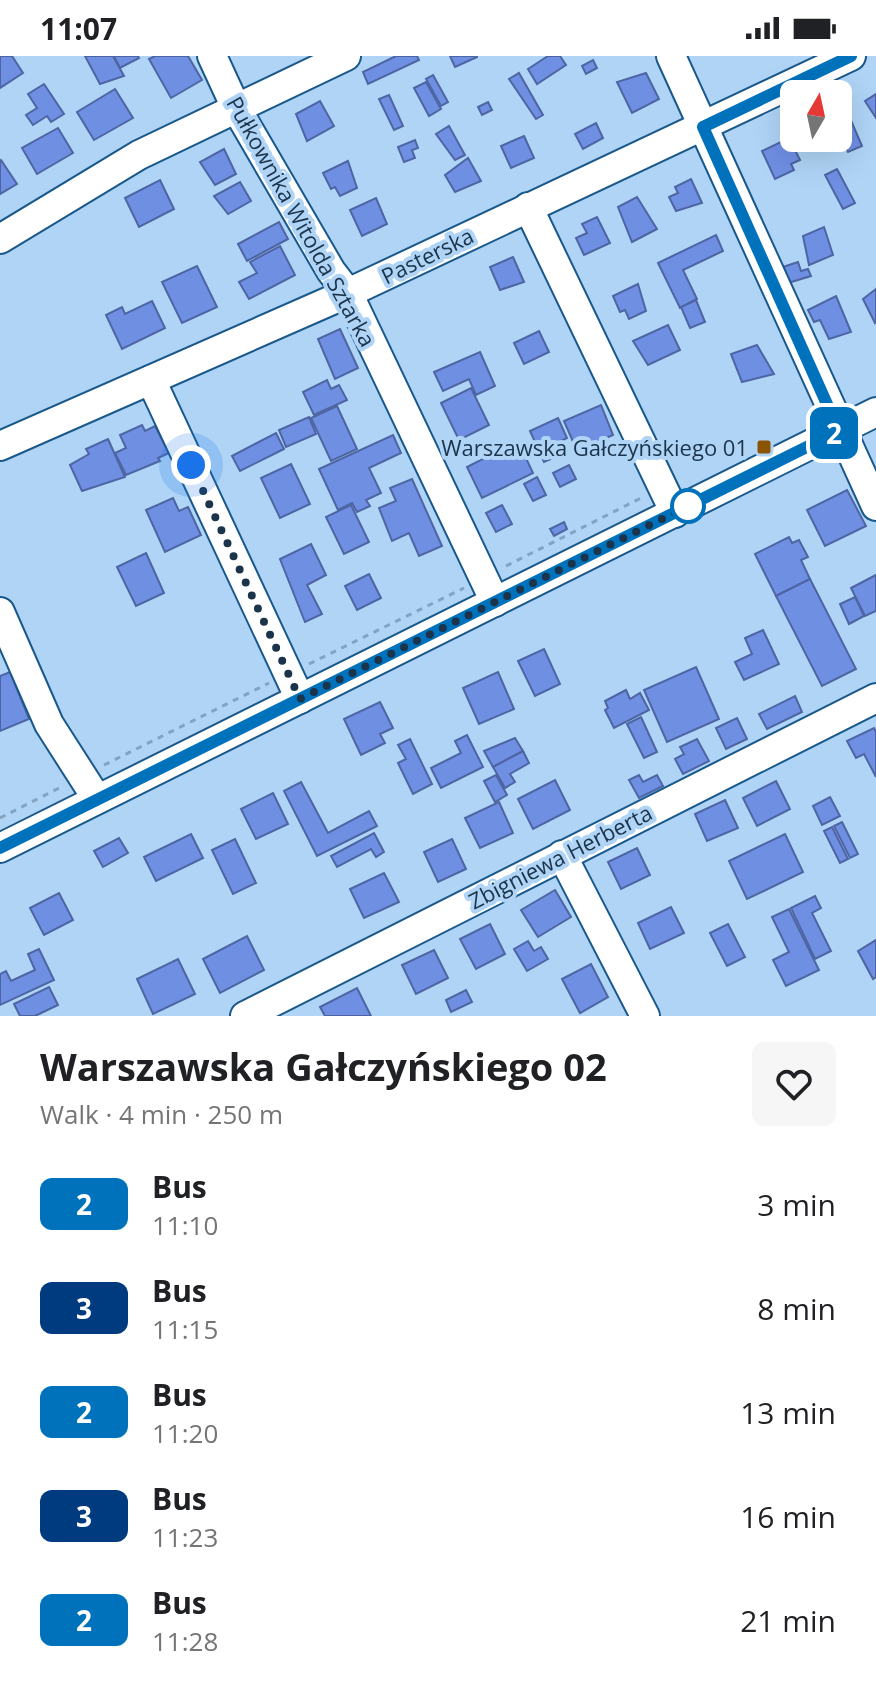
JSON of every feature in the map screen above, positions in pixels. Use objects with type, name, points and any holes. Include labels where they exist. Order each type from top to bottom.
[{"type":"street","name":"Pułkownika Witolda Sztarka","points":[[212,56],[236,108],[331,271],[348,293],[495,602]]},
{"type":"street","points":[[0,239],[139,155],[346,56]]},
{"type":"street","points":[[671,56],[839,431],[876,506]]},
{"type":"street","name":"Pasterska","points":[[0,446],[348,293],[851,56]]},
{"type":"street","points":[[528,207],[675,513]]},
{"type":"street","points":[[151,380],[300,699]]},
{"type":"street","points":[[0,848],[876,412]]},
{"type":"street","points":[[0,612],[49,724],[97,799]]},
{"type":"street","name":"Zbigniewa Herberta","points":[[245,1016],[876,698]]},
{"type":"street","points":[[562,855],[645,1016]]},
{"type":"path","points":[[498,566],[504,567],[638,502],[643,494]]},
{"type":"path","points":[[303,663],[310,664],[463,589],[465,581]]},
{"type":"path","points":[[99,763],[105,765],[268,685],[271,677]]},
{"type":"path","points":[[0,818],[63,786],[66,777]]},
{"type":"building","points":[[0,56],[12,56],[23,73],[0,88]]},
{"type":"building","points":[[85,56],[113,56],[124,76],[100,84]]},
{"type":"building","points":[[114,56],[138,56],[139,58],[120,68]]},
{"type":"building","points":[[155,56],[188,56],[202,80],[171,98],[149,59]]},
{"type":"building","points":[[396,56],[417,56],[419,60],[368,84],[363,72]]},
{"type":"building","points":[[450,56],[477,56],[477,57],[455,67]]},
{"type":"building","points":[[548,56],[560,56],[566,65],[537,84],[528,69]]},
{"type":"building","points":[[593,60],[597,68],[586,74],[582,66]]},
{"type":"building","points":[[519,73],[543,115],[536,119],[509,79]]},
{"type":"building","points":[[646,73],[659,99],[632,113],[617,82]]},
{"type":"building","points":[[433,75],[448,102],[441,106],[426,79]]},
{"type":"building","points":[[426,82],[441,109],[429,116],[414,88]]},
{"type":"building","points":[[44,84],[64,114],[51,122],[47,116],[33,125],[26,115],[37,108],[28,94]]},
{"type":"building","points":[[115,89],[133,118],[94,140],[77,112]]},
{"type":"building","points":[[876,94],[876,118],[865,101]]},
{"type":"building","points":[[389,95],[403,126],[394,130],[379,99]]},
{"type":"building","points":[[320,101],[334,126],[307,141],[296,114]]},
{"type":"building","points":[[488,102],[492,110],[482,115],[478,107]]},
{"type":"building","points":[[596,123],[603,138],[583,149],[575,134]]},
{"type":"building","points":[[852,123],[862,146],[852,150]]},
{"type":"building","points":[[449,126],[465,155],[455,160],[436,134]]},
{"type":"building","points":[[58,128],[73,153],[37,174],[22,148]]},
{"type":"building","points":[[524,136],[534,158],[511,168],[501,146]]},
{"type":"building","points":[[415,140],[418,148],[412,150],[415,158],[404,162],[398,147]]},
{"type":"building","points":[[780,142],[780,152],[796,152],[800,160],[791,164],[794,170],[775,179],[762,151]]},
{"type":"building","points":[[224,149],[236,174],[215,185],[200,162]]},
{"type":"building","points":[[468,158],[481,181],[455,192],[445,175]]},
{"type":"building","points":[[0,161],[17,184],[0,194]]},
{"type":"building","points":[[348,161],[357,188],[340,196],[335,187],[331,189],[323,173]]},
{"type":"building","points":[[837,169],[855,203],[843,209],[825,175]]},
{"type":"building","points":[[691,179],[702,203],[676,211],[669,197],[678,193],[675,187]]},
{"type":"building","points":[[160,180],[174,209],[139,227],[125,198]]},
{"type":"building","points":[[240,182],[251,201],[228,214],[214,196]]},
{"type":"building","points":[[637,197],[657,229],[632,242],[618,207]]},
{"type":"building","points":[[376,198],[387,224],[362,236],[350,210]]},
{"type":"building","points":[[597,217],[610,243],[584,255],[576,238],[587,233],[582,224]]},
{"type":"building","points":[[279,222],[288,239],[247,261],[238,244]]},
{"type":"building","points":[[824,227],[833,255],[809,265],[803,236]]},
{"type":"building","points":[[716,235],[723,251],[683,270],[697,299],[680,308],[658,263]]},
{"type":"building","points":[[280,246],[295,275],[249,299],[239,282],[257,273],[250,262]]},
{"type":"building","points":[[513,257],[524,282],[500,290],[490,267]]},
{"type":"building","points":[[798,262],[801,271],[808,269],[811,276],[788,283],[783,267]]},
{"type":"building","points":[[197,266],[217,307],[182,323],[162,282]]},
{"type":"building","points":[[638,284],[646,311],[629,319],[625,310],[620,312],[613,296]]},
{"type":"building","points":[[876,289],[876,322],[875,323],[863,299]]},
{"type":"building","points":[[836,296],[851,332],[829,339],[820,320],[814,322],[808,310]]},
{"type":"building","points":[[696,300],[705,322],[690,328],[681,307]]},
{"type":"building","points":[[152,301],[165,328],[122,349],[106,315],[122,307],[125,314]]},
{"type":"building","points":[[668,325],[680,350],[648,365],[633,341]]},
{"type":"building","points":[[340,329],[358,368],[335,379],[318,339]]},
{"type":"building","points":[[539,331],[549,352],[524,364],[514,343]]},
{"type":"building","points":[[757,345],[774,374],[742,382],[731,354]]},
{"type":"building","points":[[480,352],[495,386],[476,395],[469,379],[443,391],[434,372]]},
{"type":"building","points":[[327,380],[331,389],[339,385],[347,400],[314,415],[303,392]]},
{"type":"building","points":[[471,388],[489,425],[459,440],[441,403]]},
{"type":"building","points":[[601,405],[613,435],[577,451],[564,421]]},
{"type":"building","points":[[337,406],[357,449],[331,461],[311,418]]},
{"type":"building","points":[[309,417],[316,434],[286,447],[279,430]]},
{"type":"building","points":[[558,418],[567,438],[555,444],[560,455],[544,462],[530,431]]},
{"type":"building","points":[[142,425],[145,431],[155,426],[169,453],[158,458],[160,461],[126,475],[115,453],[126,448],[120,435]]},
{"type":"building","points":[[276,433],[284,449],[240,471],[232,456]]},
{"type":"building","points":[[393,435],[401,453],[369,468],[381,493],[366,500],[370,506],[357,512],[352,503],[338,510],[319,469]]},
{"type":"building","points":[[108,439],[125,477],[82,491],[70,465],[89,454],[86,449]]},
{"type":"building","points":[[518,441],[533,473],[482,498],[467,467]]},
{"type":"building","points":[[291,464],[310,504],[280,518],[261,478]]},
{"type":"building","points":[[569,465],[576,479],[560,487],[553,473]]},
{"type":"building","points":[[537,477],[546,495],[533,501],[524,484]]},
{"type":"building","points":[[412,479],[442,546],[419,556],[409,533],[392,541],[379,508],[396,501],[390,488]]},
{"type":"building","points":[[847,490],[866,526],[825,546],[807,510]]},
{"type":"building","points":[[173,498],[179,511],[188,507],[201,535],[165,552],[146,510]]},
{"type":"building","points":[[351,505],[369,542],[344,554],[326,517]]},
{"type":"building","points":[[502,505],[512,524],[496,532],[486,513]]},
{"type":"building","points":[[564,522],[567,529],[554,536],[550,529]]},
{"type":"building","points":[[789,537],[792,543],[799,540],[808,557],[801,560],[810,579],[776,596],[755,554]]},
{"type":"building","points":[[311,544],[326,575],[307,585],[322,614],[305,622],[280,559]]},
{"type":"building","points":[[146,553],[164,593],[136,606],[117,567]]},
{"type":"building","points":[[369,574],[381,598],[357,610],[345,586]]},
{"type":"building","points":[[876,575],[876,611],[865,616],[851,588]]},
{"type":"building","points":[[810,579],[856,669],[822,686],[776,596]]},
{"type":"building","points":[[855,597],[864,616],[849,624],[840,604]]},
{"type":"building","points":[[763,630],[779,664],[744,680],[735,662],[752,654],[745,638]]},
{"type":"building","points":[[544,649],[560,684],[535,696],[518,661]]},
{"type":"building","points":[[696,667],[719,719],[667,742],[644,690]]},
{"type":"building","points":[[10,672],[29,719],[0,731],[0,676]]},
{"type":"building","points":[[498,672],[514,709],[479,724],[463,688]]},
{"type":"building","points":[[626,690],[630,699],[640,693],[649,710],[614,728],[605,710],[608,708],[605,701]]},
{"type":"building","points":[[795,696],[802,712],[767,729],[759,714]]},
{"type":"building","points":[[380,702],[393,728],[380,734],[385,743],[361,755],[344,719]]},
{"type":"building","points":[[641,717],[657,752],[644,758],[627,724]]},
{"type":"building","points":[[737,718],[747,739],[726,749],[716,728]]},
{"type":"building","points":[[874,728],[876,777],[864,754],[856,758],[847,741]]},
{"type":"building","points":[[467,735],[483,767],[441,788],[431,768],[461,753],[455,741]]},
{"type":"building","points":[[515,738],[523,751],[493,767],[484,751]]},
{"type":"building","points":[[410,739],[432,784],[413,794],[398,763],[406,759],[398,745]]},
{"type":"building","points":[[697,739],[709,761],[683,774],[675,759],[684,754],[680,747]]},
{"type":"building","points":[[523,751],[529,763],[510,774],[515,782],[505,788],[493,767]]},
{"type":"building","points":[[496,775],[507,795],[495,802],[484,781]]},
{"type":"building","points":[[639,775],[643,782],[657,775],[663,786],[639,798],[629,780]]},
{"type":"building","points":[[555,780],[570,810],[533,829],[518,799]]},
{"type":"building","points":[[776,781],[790,809],[757,826],[743,798]]},
{"type":"building","points":[[301,782],[328,833],[369,811],[377,826],[317,856],[284,791]]},
{"type":"building","points":[[273,793],[288,824],[256,839],[241,809]]},
{"type":"building","points":[[830,797],[840,816],[822,825],[813,806]]},
{"type":"building","points":[[725,800],[738,828],[707,841],[695,814]]},
{"type":"building","points":[[499,802],[513,833],[480,848],[465,818]]},
{"type":"building","points":[[842,822],[858,854],[850,858],[834,826]]},
{"type":"building","points":[[832,827],[848,859],[840,863],[824,831]]},
{"type":"building","points":[[374,833],[384,852],[376,857],[371,849],[337,867],[331,856]]},
{"type":"building","points":[[191,834],[203,858],[156,881],[144,857]]},
{"type":"building","points":[[785,834],[803,872],[747,899],[729,861]]},
{"type":"building","points":[[119,838],[128,853],[103,867],[94,851]]},
{"type":"building","points":[[235,839],[256,883],[233,894],[212,850]]},
{"type":"building","points":[[452,839],[466,869],[438,882],[424,852]]},
{"type":"building","points":[[637,848],[650,875],[621,889],[608,862]]},
{"type":"building","points":[[384,873],[399,902],[364,918],[350,889]]},
{"type":"building","points":[[555,890],[571,917],[538,937],[521,910]]},
{"type":"building","points":[[59,893],[73,920],[44,935],[30,908]]},
{"type":"building","points":[[815,896],[821,908],[812,913],[831,951],[815,959],[791,908]]},
{"type":"building","points":[[671,907],[684,933],[650,949],[638,923]]},
{"type":"building","points":[[789,909],[819,970],[786,986],[773,960],[789,952],[772,917]]},
{"type":"building","points":[[490,924],[505,954],[476,969],[460,939]]},
{"type":"building","points":[[728,924],[745,957],[727,966],[710,933]]},
{"type":"building","points":[[247,936],[264,970],[220,993],[203,959]]},
{"type":"building","points":[[876,940],[876,977],[873,979],[858,951]]},
{"type":"building","points":[[528,941],[534,951],[541,947],[548,959],[527,971],[514,949]]},
{"type":"building","points":[[39,949],[54,980],[0,1005],[0,974],[6,971],[11,981],[35,970],[28,954]]},
{"type":"building","points":[[434,950],[448,978],[416,994],[402,965]]},
{"type":"building","points":[[178,959],[195,994],[153,1014],[137,979]]},
{"type":"building","points":[[591,964],[608,997],[580,1013],[562,979]]},
{"type":"building","points":[[49,987],[58,1005],[35,1016],[20,1016],[14,1004]]},
{"type":"building","points":[[357,988],[371,1016],[325,1016],[320,1007]]},
{"type":"building","points":[[466,990],[472,1002],[451,1012],[446,1000]]},
{"type":"bus line","name":"2","points":[[0,848],[839,431],[703,127],[851,56]]},
{"type":"place","name":"Warszawska Gałczyńskiego 01","points":[[764,447]]},
{"type":"route","points":[[191,465],[300,699],[688,506]]}]
